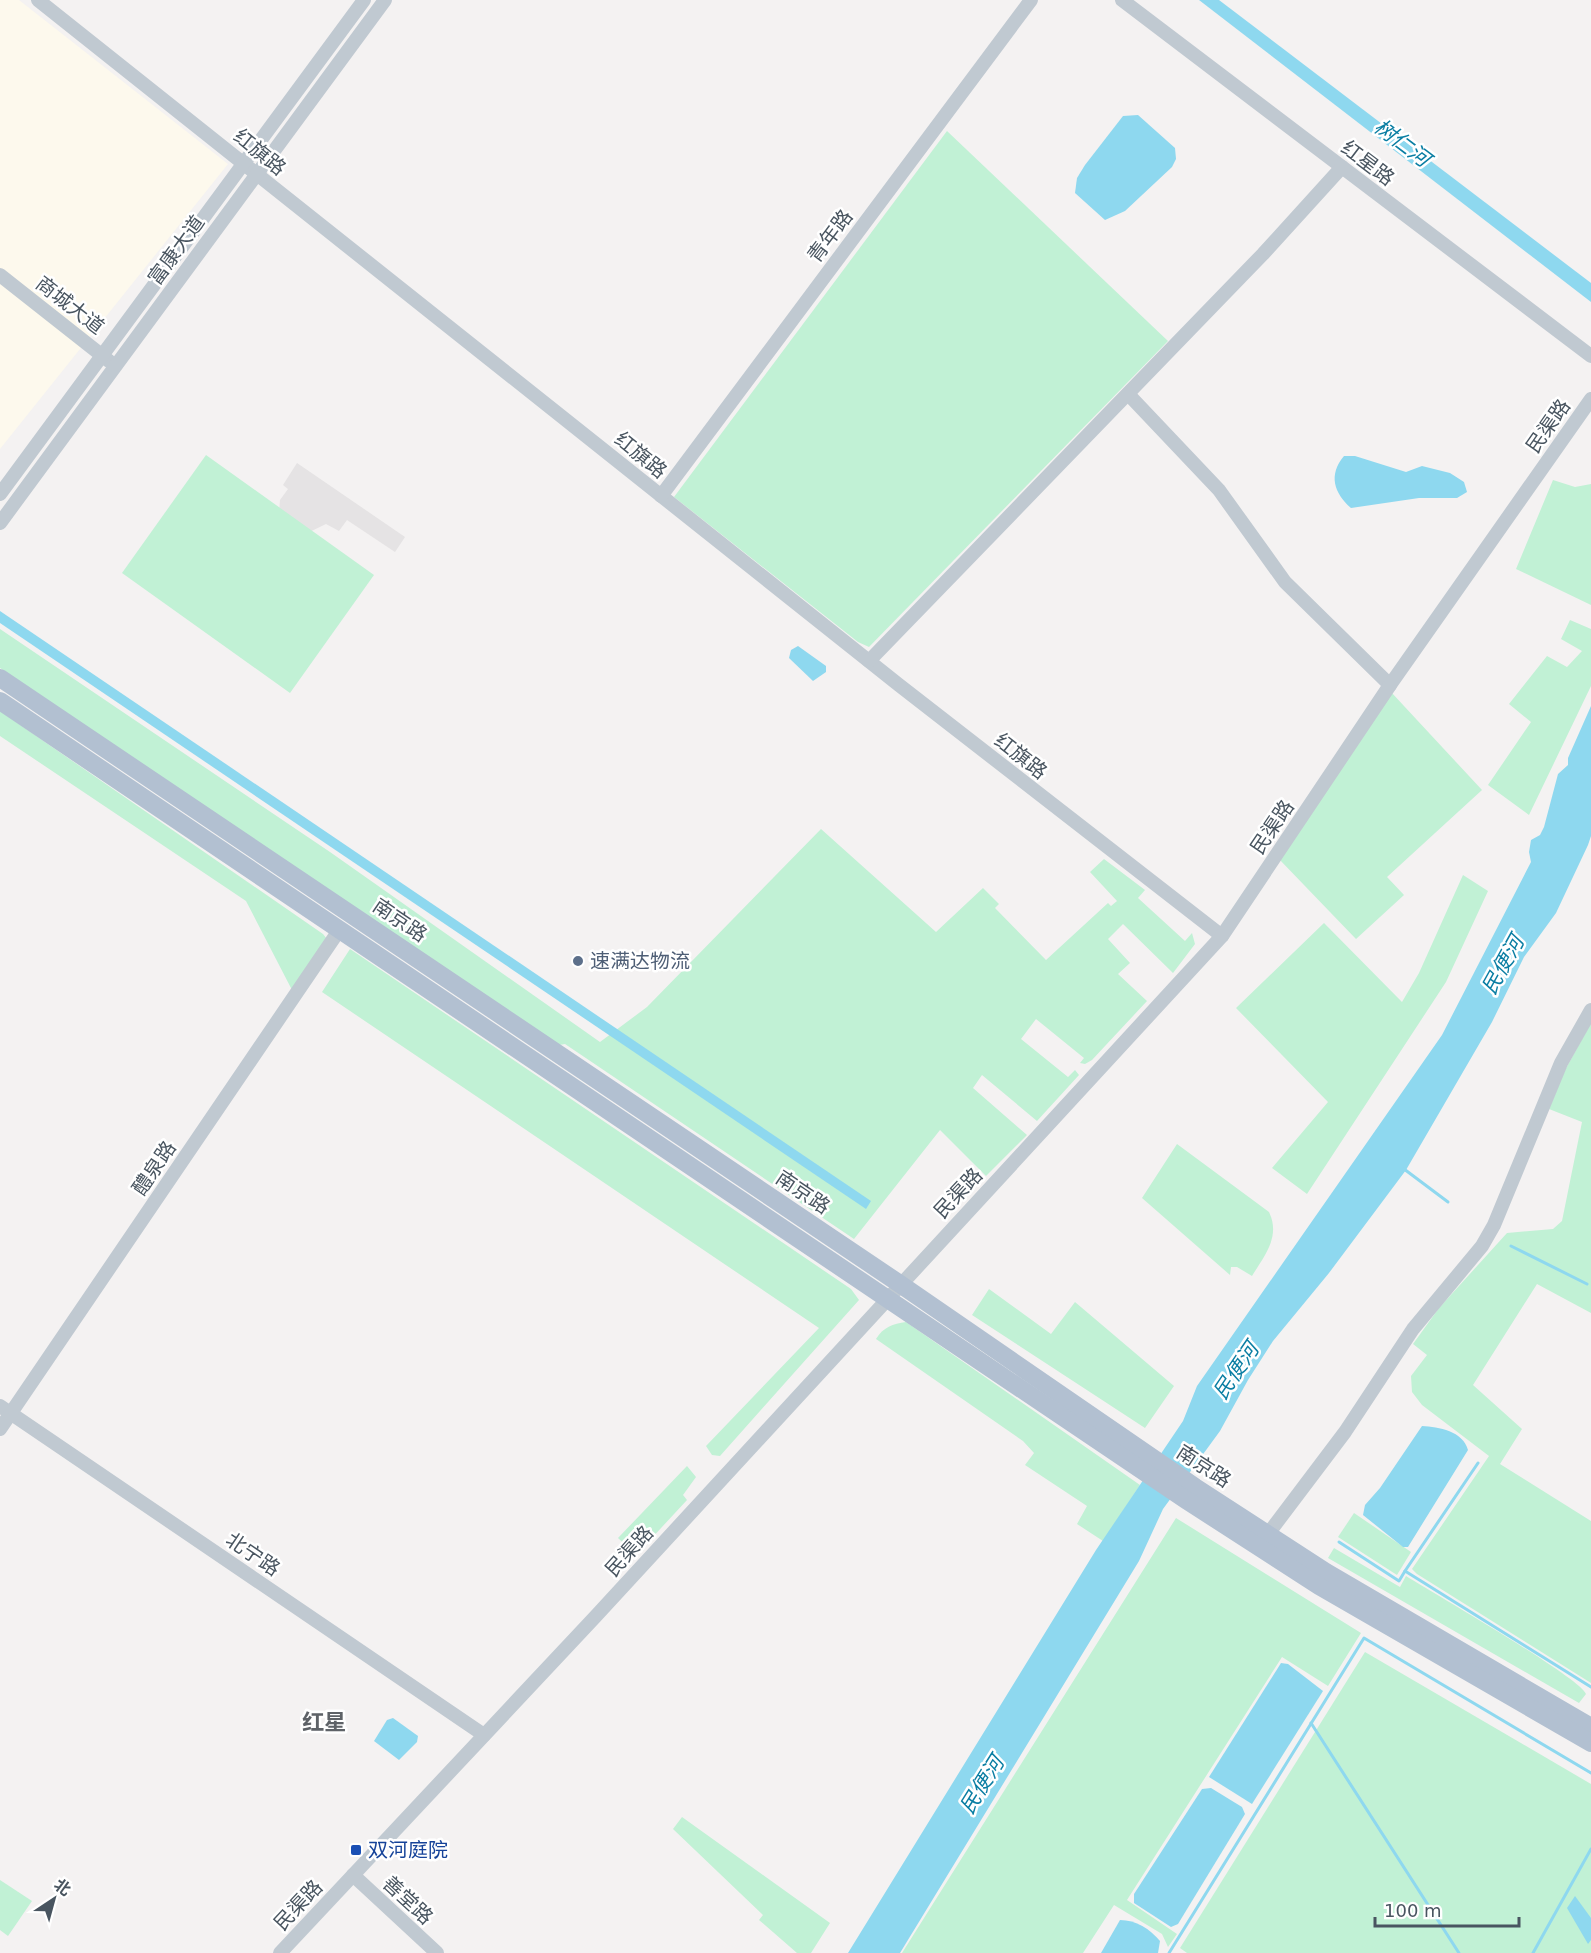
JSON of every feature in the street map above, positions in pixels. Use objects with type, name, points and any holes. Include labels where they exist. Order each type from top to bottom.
[{"type":"main road","name":"南京路","points":[[0,678],[900,1284],[1142,1461]]},
{"type":"main road","name":"南京路","points":[[0,701],[887,1298],[1142,1461],[1319,1586],[1591,1743]]},
{"type":"main road","name":"南京路","points":[[1191,1494],[1268,1534],[1326,1572],[1591,1727]]},
{"type":"street","name":"红旗路","points":[[38,0],[868,661],[1222,936]]},
{"type":"street","name":"富康大道","points":[[0,494],[364,0]]},
{"type":"street","name":"富康大道","points":[[0,523],[385,0]]},
{"type":"street","name":"青年路","points":[[661,496],[1031,0]]},
{"type":"street","name":"红星路","points":[[1122,0],[1591,356]]},
{"type":"street","points":[[868,661],[1263,254],[1342,167]]},
{"type":"street","name":"商城大道","points":[[0,275],[116,366]]},
{"type":"street","points":[[1128,394],[1219,490],[1285,582],[1390,685]]},
{"type":"street","name":"民渠路","points":[[280,1953],[1222,936],[1390,685],[1591,399]]},
{"type":"street","name":"醴泉路","points":[[0,1429],[6,1410],[340,929]]},
{"type":"street","points":[[1268,1534],[1345,1432],[1413,1329],[1482,1246],[1494,1225],[1561,1063],[1591,1010]]},
{"type":"street","name":"北宁路","points":[[6,1410],[484,1735]]},
{"type":"street","name":"善堂路","points":[[353,1875],[436,1953]]},
{"type":"shaded area","points":[[0,0],[19,0],[228,164],[0,449]]},
{"type":"shaded area","points":[[297,463],[405,537],[395,552],[347,520],[339,531],[326,524],[295,539],[279,513],[280,500],[288,489],[283,485]]},
{"type":"green space","points":[[947,131],[1168,341],[869,647],[858,642],[674,497]]},
{"type":"green space","points":[[206,455],[374,575],[290,693],[122,573]]},
{"type":"green space","points":[[1553,480],[1575,487],[1591,484],[1591,605],[1516,569]]},
{"type":"green space","points":[[1570,620],[1591,629],[1591,686],[1529,815],[1488,785],[1531,722],[1509,704],[1547,656],[1567,667],[1582,651],[1561,639]]},
{"type":"green space","points":[[0,629],[330,852],[600,1042],[647,1007],[821,829],[936,932],[983,888],[999,904],[995,908],[1046,960],[1108,903],[1111,906],[1117,901],[1090,872],[1104,859],[1145,890],[1138,898],[1185,941],[1192,933],[1195,944],[1173,973],[1123,924],[1108,939],[1130,963],[1118,974],[1147,1001],[1092,1060],[1085,1064],[1080,1063],[1084,1058],[1036,1019],[1021,1039],[1068,1077],[1075,1070],[1079,1075],[1037,1121],[982,1075],[973,1088],[1027,1135],[986,1176],[940,1130],[854,1239],[565,1044],[559,1045],[0,668]]},
{"type":"green space","points":[[1391,692],[1482,790],[1387,877],[1404,895],[1356,939],[1279,859]]},
{"type":"green space","points":[[0,711],[323,934],[327,939],[292,990],[246,901],[0,736]]},
{"type":"green space","points":[[1463,875],[1488,891],[1446,982],[1307,1194],[1272,1168],[1328,1102],[1236,1008],[1324,923],[1402,1002],[1419,973]]},
{"type":"green space","points":[[350,949],[851,1289],[859,1300],[720,1456],[712,1455],[706,1446],[819,1328],[322,992]]},
{"type":"green space","points":[[1591,1023],[1591,1313],[1537,1284],[1473,1385],[1522,1429],[1500,1464],[1591,1521],[1591,1683],[1412,1569],[1489,1456],[1422,1405],[1412,1392],[1411,1376],[1427,1355],[1413,1344],[1439,1308],[1507,1233],[1553,1229],[1562,1221],[1582,1122],[1549,1109],[1565,1070]]},
{"type":"green space","points":[[1177,1144],[1269,1212],[1273,1230],[1270,1246],[1252,1276],[1237,1267],[1231,1267],[1230,1275],[1142,1198]]},
{"type":"green space","points":[[989,1289],[1051,1334],[1075,1302],[1174,1386],[1145,1428],[972,1315]]},
{"type":"green space","points":[[906,1322],[1140,1485],[1103,1541],[1077,1524],[1087,1506],[1025,1465],[1034,1453],[1023,1441],[876,1339],[889,1327]]},
{"type":"green space","points":[[687,1466],[696,1477],[683,1495],[687,1500],[636,1555],[618,1538]]},
{"type":"green space","points":[[1354,1513],[1411,1552],[1397,1575],[1338,1537]]},
{"type":"green space","points":[[1176,1518],[1361,1633],[1328,1686],[1282,1657],[1127,1900],[1177,1934],[1168,1947],[1162,1934],[1114,1905],[1083,1953],[902,1953]]},
{"type":"green space","points":[[1334,1548],[1400,1587],[1406,1576],[1559,1671],[1586,1694],[1579,1703],[1328,1558]]},
{"type":"green space","points":[[1365,1652],[1591,1784],[1591,1953],[1187,1953],[1180,1948]]},
{"type":"green space","points":[[682,1817],[830,1923],[811,1953],[797,1953],[759,1920],[763,1915],[673,1829]]},
{"type":"green space","points":[[0,1880],[32,1901],[8,1936],[0,1930]]},
{"type":"water","name":"树仁河","points":[[1199,0],[1219,0],[1591,283],[1591,302]]},
{"type":"water","points":[[1138,115],[1175,148],[1176,159],[1172,167],[1125,211],[1105,220],[1075,193],[1077,178],[1123,116]]},
{"type":"water","points":[[1344,456],[1355,456],[1406,472],[1422,466],[1450,473],[1464,482],[1467,492],[1457,498],[1419,498],[1351,508],[1340,496],[1335,484],[1336,470]]},
{"type":"water","points":[[0,611],[871,1201],[866,1209],[0,623]]},
{"type":"water","points":[[798,646],[826,666],[826,672],[813,681],[789,658],[791,650]]},
{"type":"water","name":"民便河","points":[[1591,706],[1591,836],[1588,845],[1556,913],[1524,957],[1492,1022],[1406,1170],[1329,1273],[1273,1341],[1220,1431],[1163,1509],[1139,1561],[900,1953],[848,1953],[1096,1550],[1183,1421],[1197,1386],[1442,1035],[1531,862],[1529,852],[1531,840],[1540,835],[1544,827],[1558,774],[1568,765],[1568,758]]},
{"type":"water","points":[[1422,1426],[1443,1429],[1456,1434],[1468,1450],[1408,1547],[1403,1547],[1363,1515],[1365,1505],[1380,1488]]},
{"type":"water","points":[[1281,1663],[1288,1664],[1323,1691],[1252,1804],[1209,1777]]},
{"type":"water","points":[[393,1718],[418,1736],[417,1742],[399,1760],[374,1741],[387,1720]]},
{"type":"water","points":[[1211,1788],[1242,1807],[1245,1814],[1178,1924],[1171,1927],[1134,1903],[1134,1894],[1202,1789]]},
{"type":"water","points":[[1575,1896],[1591,1918],[1591,1940],[1588,1944],[1567,1908]]},
{"type":"water","points":[[1120,1920],[1137,1923],[1152,1933],[1160,1941],[1158,1953],[1101,1953]]},
{"type":"waterway","points":[[1404,1169],[1448,1202]]},
{"type":"waterway","points":[[1511,1246],[1587,1284]]},
{"type":"waterway","points":[[1405,1571],[1478,1463]]},
{"type":"waterway","points":[[1339,1542],[1399,1581],[1405,1571],[1591,1687]]},
{"type":"waterway","points":[[1169,1953],[1364,1638],[1591,1773]]},
{"type":"waterway","points":[[1311,1723],[1459,1953]]},
{"type":"waterway","points":[[1533,1953],[1591,1849]]},
{"type":"place","name":"速满达物流","points":[[578,961]]},
{"type":"place","name":"双河庭院","points":[[356,1850]]},
{"type":"district","name":"红星","points":[[324,1722]]}]
